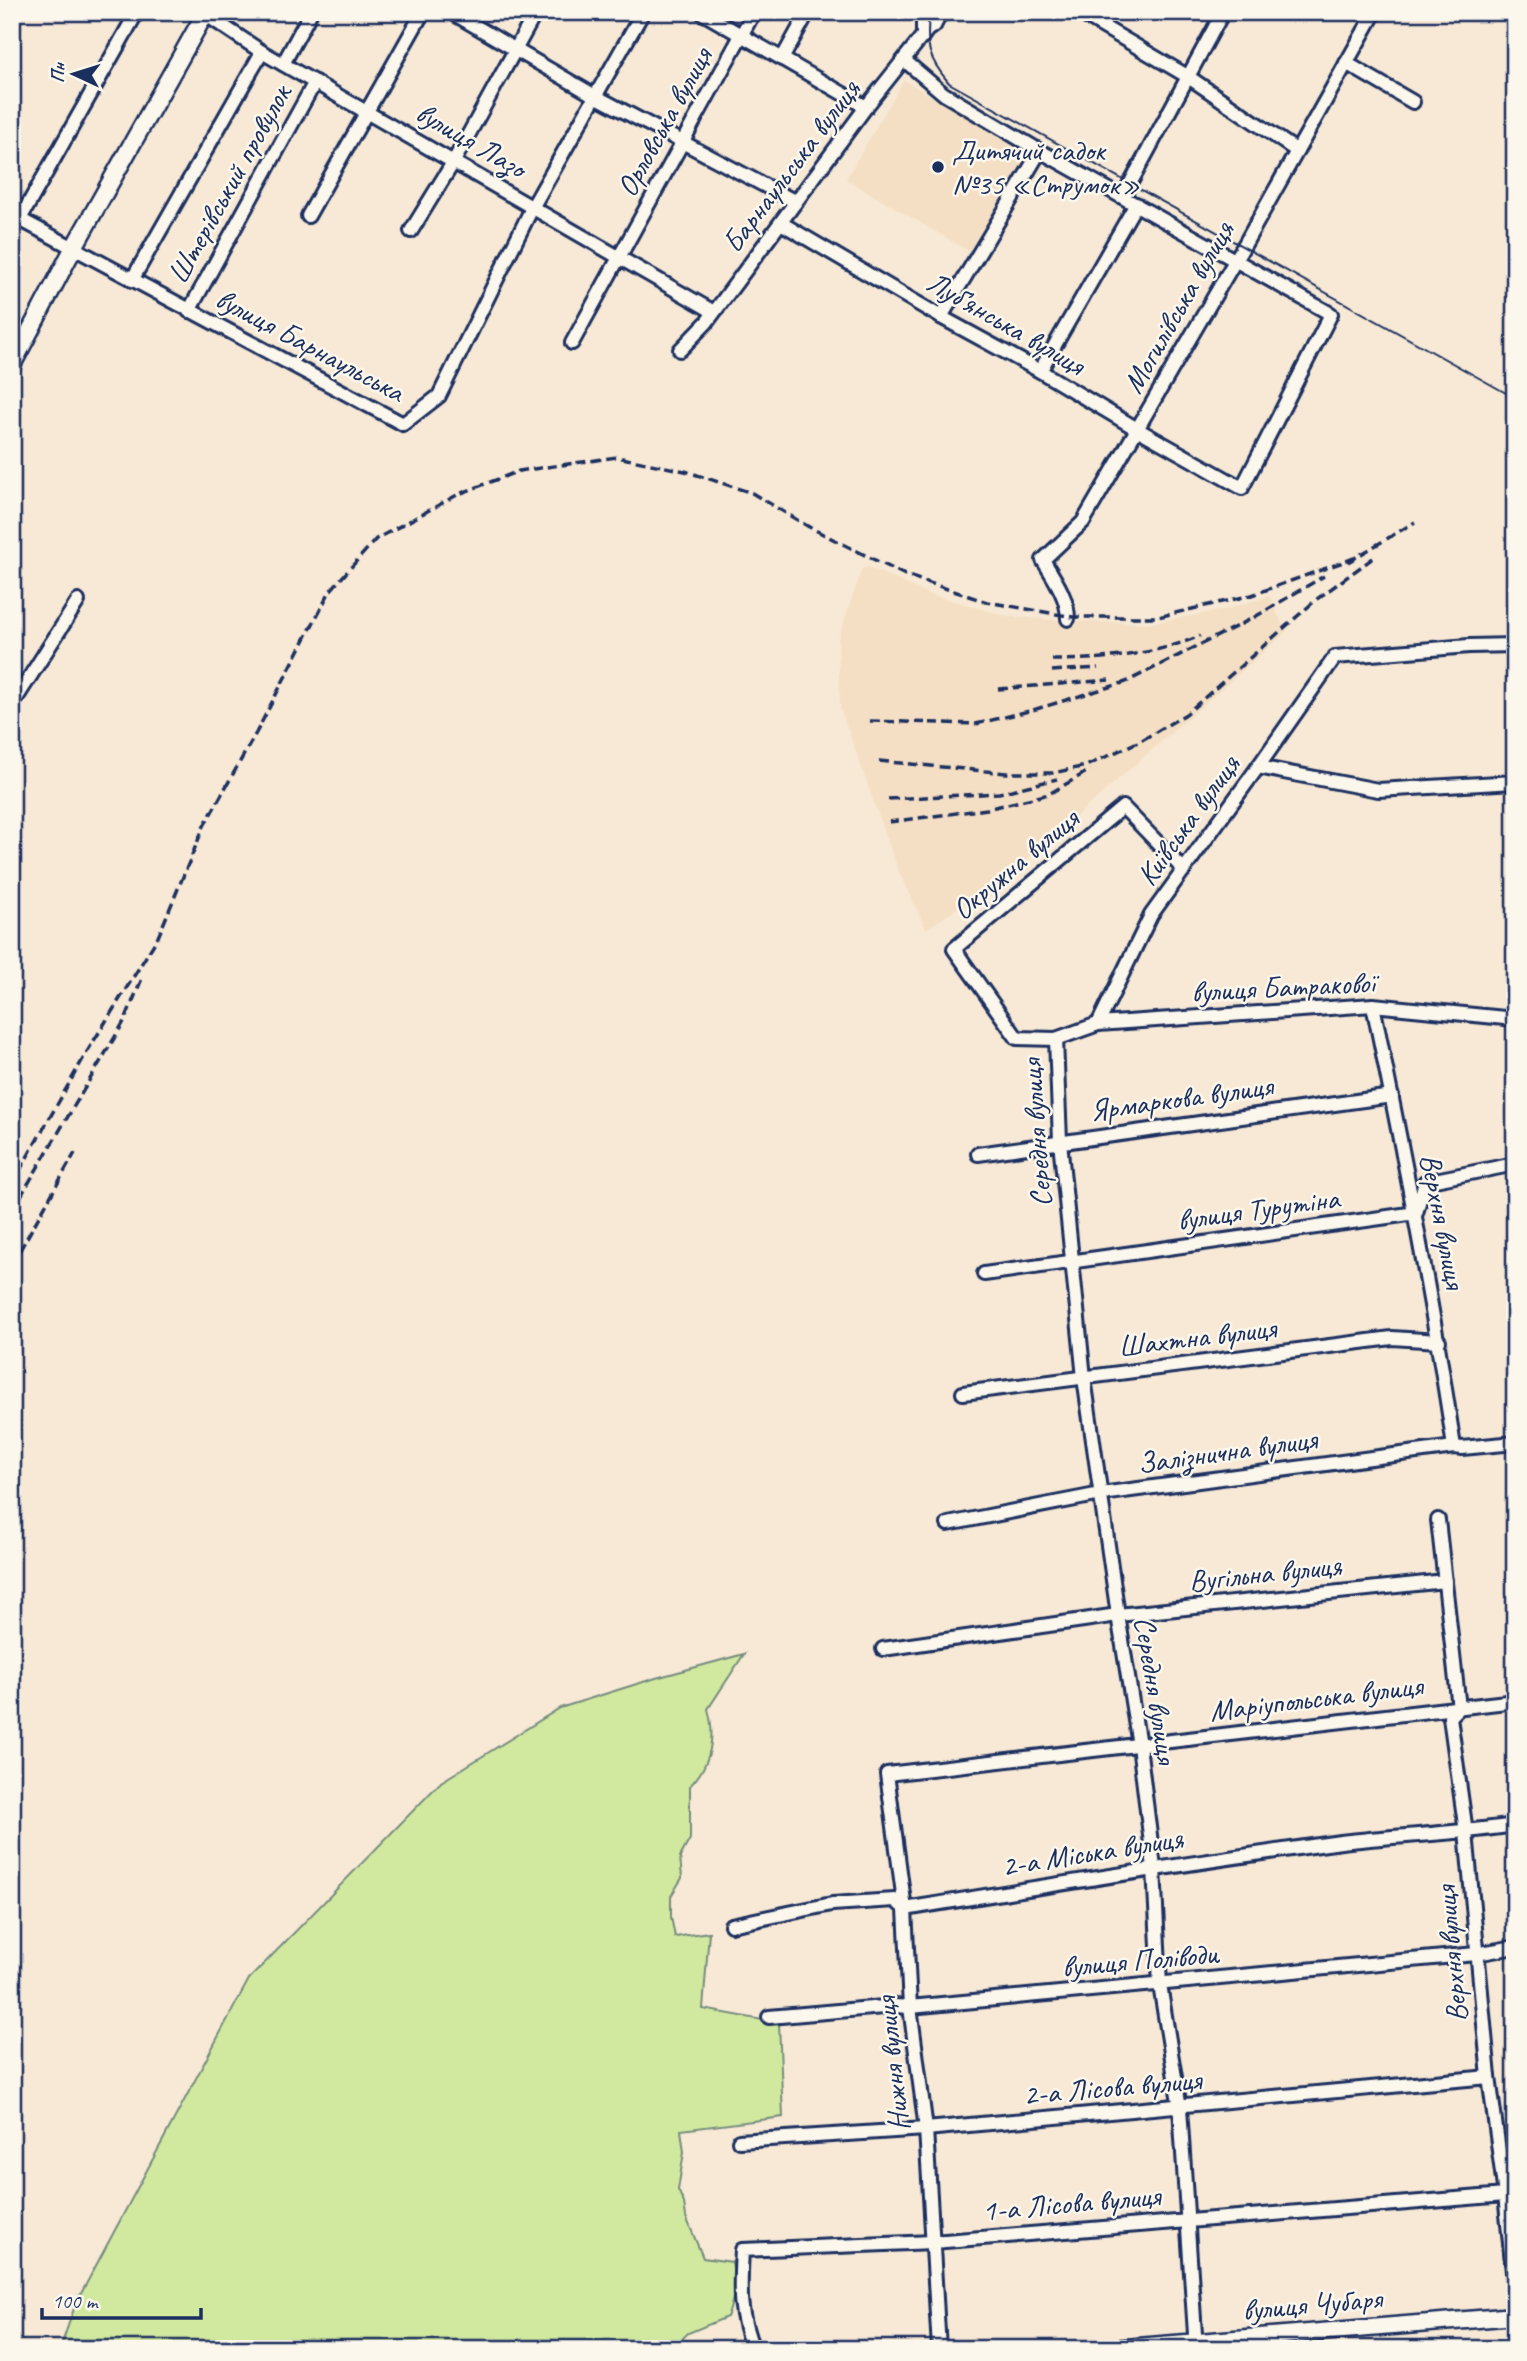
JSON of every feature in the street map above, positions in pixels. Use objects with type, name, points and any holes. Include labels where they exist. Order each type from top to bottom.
[{"type":"street","points":[[137,12],[16,217],[189,311]]},
{"type":"street","points":[[283,64],[312,12]]},
{"type":"street","points":[[308,216],[423,12]]},
{"type":"street","points":[[451,12],[595,96],[796,202]]},
{"type":"street","points":[[411,231],[454,161],[536,12]]},
{"type":"street","points":[[533,205],[643,12]]},
{"type":"street","points":[[701,12],[866,107]]},
{"type":"street","name":"Орловська вулиця","points":[[572,342],[754,12]]},
{"type":"street","points":[[782,59],[808,12]]},
{"type":"street","points":[[923,12],[923,36]]},
{"type":"street","name":"Барнаульська вулиця","points":[[680,350],[714,312],[866,107],[934,26],[941,12]]},
{"type":"street","points":[[1078,12],[1187,76],[1297,151]]},
{"type":"street","points":[[1123,197],[1223,12]]},
{"type":"street","name":"Могилівська вулиця","points":[[1068,619],[1058,583],[1043,561],[1083,522],[1375,12]]},
{"type":"street","points":[[12,365],[204,13]]},
{"type":"street","name":"вулиця Лазо","points":[[204,13],[261,52],[533,205],[714,312]]},
{"type":"street","points":[[132,280],[261,52]]},
{"type":"street","points":[[904,60],[944,94],[1040,151],[1236,259]]},
{"type":"street","points":[[1346,63],[1413,102]]},
{"type":"street","name":"Штерівський провулок","points":[[189,311],[315,82]]},
{"type":"street","points":[[941,317],[1040,151]]},
{"type":"street","points":[[1041,371],[1136,204]]},
{"type":"street","name":"вулиця Барнаульська","points":[[189,311],[403,424],[439,396],[533,205]]},
{"type":"street","name":"Луб'янська вулиця","points":[[781,223],[1242,488],[1331,314],[1236,259]]},
{"type":"street","points":[[12,705],[78,601]]},
{"type":"street","name":"Київська вулиця","points":[[1098,1024],[1151,915],[1335,657],[1515,645]]},
{"type":"street","points":[[1258,767],[1378,790],[1515,782]]},
{"type":"street","name":"Окружна вулиця","points":[[1056,1039],[1017,1038],[954,949],[1123,807],[1185,870]]},
{"type":"street","name":"вулиця Батракової","points":[[1056,1039],[1098,1024],[1373,1005],[1515,1019]]},
{"type":"street","name":"Верхня вулиця","points":[[1373,1005],[1416,1213],[1439,1341],[1454,1447]]},
{"type":"street","name":"Середня вулиця","points":[[1056,1039],[1060,1141],[1084,1378],[1139,1745],[1153,1868],[1160,1985],[1180,2108],[1196,2345]]},
{"type":"street","name":"Ярмаркова вулиця","points":[[978,1154],[1392,1096]]},
{"type":"street","points":[[1416,1213],[1425,1182],[1515,1164]]},
{"type":"street","name":"вулиця Турутіна","points":[[984,1274],[1416,1213]]},
{"type":"street","name":"Шахтна вулиця","points":[[963,1393],[1392,1338],[1439,1341]]},
{"type":"street","name":"Залізнична вулиця","points":[[948,1524],[1101,1494],[1454,1447],[1515,1443]]},
{"type":"street","name":"Верхня вулиця","points":[[1438,1520],[1459,1708],[1450,1717],[1466,1832],[1489,2077],[1515,2291],[1514,2320]]},
{"type":"street","name":"Вугільна вулиця","points":[[883,1649],[1118,1615],[1445,1581]]},
{"type":"street","name":"Маріупольська вулиця","points":[[887,1774],[1515,1701]]},
{"type":"street","name":"Нижня вулиця","points":[[887,1774],[905,1909],[910,2007],[926,2129],[939,2349]]},
{"type":"street","name":"2-а Міська вулиця","points":[[731,1925],[832,1904],[895,1900],[905,1909],[1153,1868],[1345,1842],[1515,1825]]},
{"type":"street","name":"вулиця Поліводи","points":[[769,2017],[1160,1985],[1476,1954],[1515,1947]]},
{"type":"street","name":"2-а Лісова вулиця","points":[[739,2141],[1180,2108],[1489,2077]]},
{"type":"street","name":"1-а Лісова вулиця","points":[[753,2349],[744,2328],[739,2299],[741,2250],[933,2242],[1504,2195]]},
{"type":"street","name":"вулиця Чубаря","points":[[1114,2349],[1514,2320]]},
{"type":"shaded area","name":"Дитячий садок №35 «Струмок»","points":[[904,80],[1030,155],[972,253],[846,179]]},
{"type":"shaded area","points":[[868,567],[928,594],[1007,616],[1064,621],[1151,623],[1224,610],[1269,596],[1286,632],[1016,869],[926,929],[899,872],[840,708],[838,639],[862,569]]},
{"type":"green space","points":[[744,1654],[708,1709],[712,1731],[710,1750],[703,1769],[690,1786],[690,1839],[680,1857],[682,1878],[671,1896],[675,1937],[709,1932],[703,2009],[779,2023],[783,2117],[681,2130],[684,2152],[678,2190],[686,2217],[703,2258],[732,2262],[734,2290],[727,2317],[688,2333],[678,2343],[679,2349],[60,2349],[76,2303],[249,1979],[441,1782],[560,1708]]},
{"type":"tram line","points":[[929,12],[930,51],[949,83],[1515,398]]},
{"type":"railway","points":[[12,1184],[87,1052],[158,937],[204,826],[330,591],[376,539],[459,494],[519,471],[617,457],[685,471],[752,493],[809,527],[905,575],[987,602],[1073,617],[1158,617],[1252,595],[1354,558]]},
{"type":"railway","points":[[1348,562],[1415,522]]},
{"type":"railway","points":[[879,761],[1006,773],[1053,773],[1086,766],[1142,740],[1186,714],[1317,599],[1377,555]]},
{"type":"railway","points":[[870,721],[976,724],[1126,682],[1253,618],[1324,576]]},
{"type":"railway","points":[[1052,660],[1127,655],[1164,648],[1200,636]]},
{"type":"railway","points":[[1052,671],[1098,668]]},
{"type":"railway","points":[[998,689],[1109,680]]},
{"type":"railway","points":[[889,822],[987,809],[1049,794],[1090,770]]},
{"type":"railway","points":[[888,799],[999,793],[1057,779]]},
{"type":"railway","points":[[12,1211],[125,1020],[143,976]]},
{"type":"railway","points":[[12,1264],[75,1153]]},
{"type":"place","name":"Дитячий садок №35 «Струмок»","points":[[938,167]]}]
